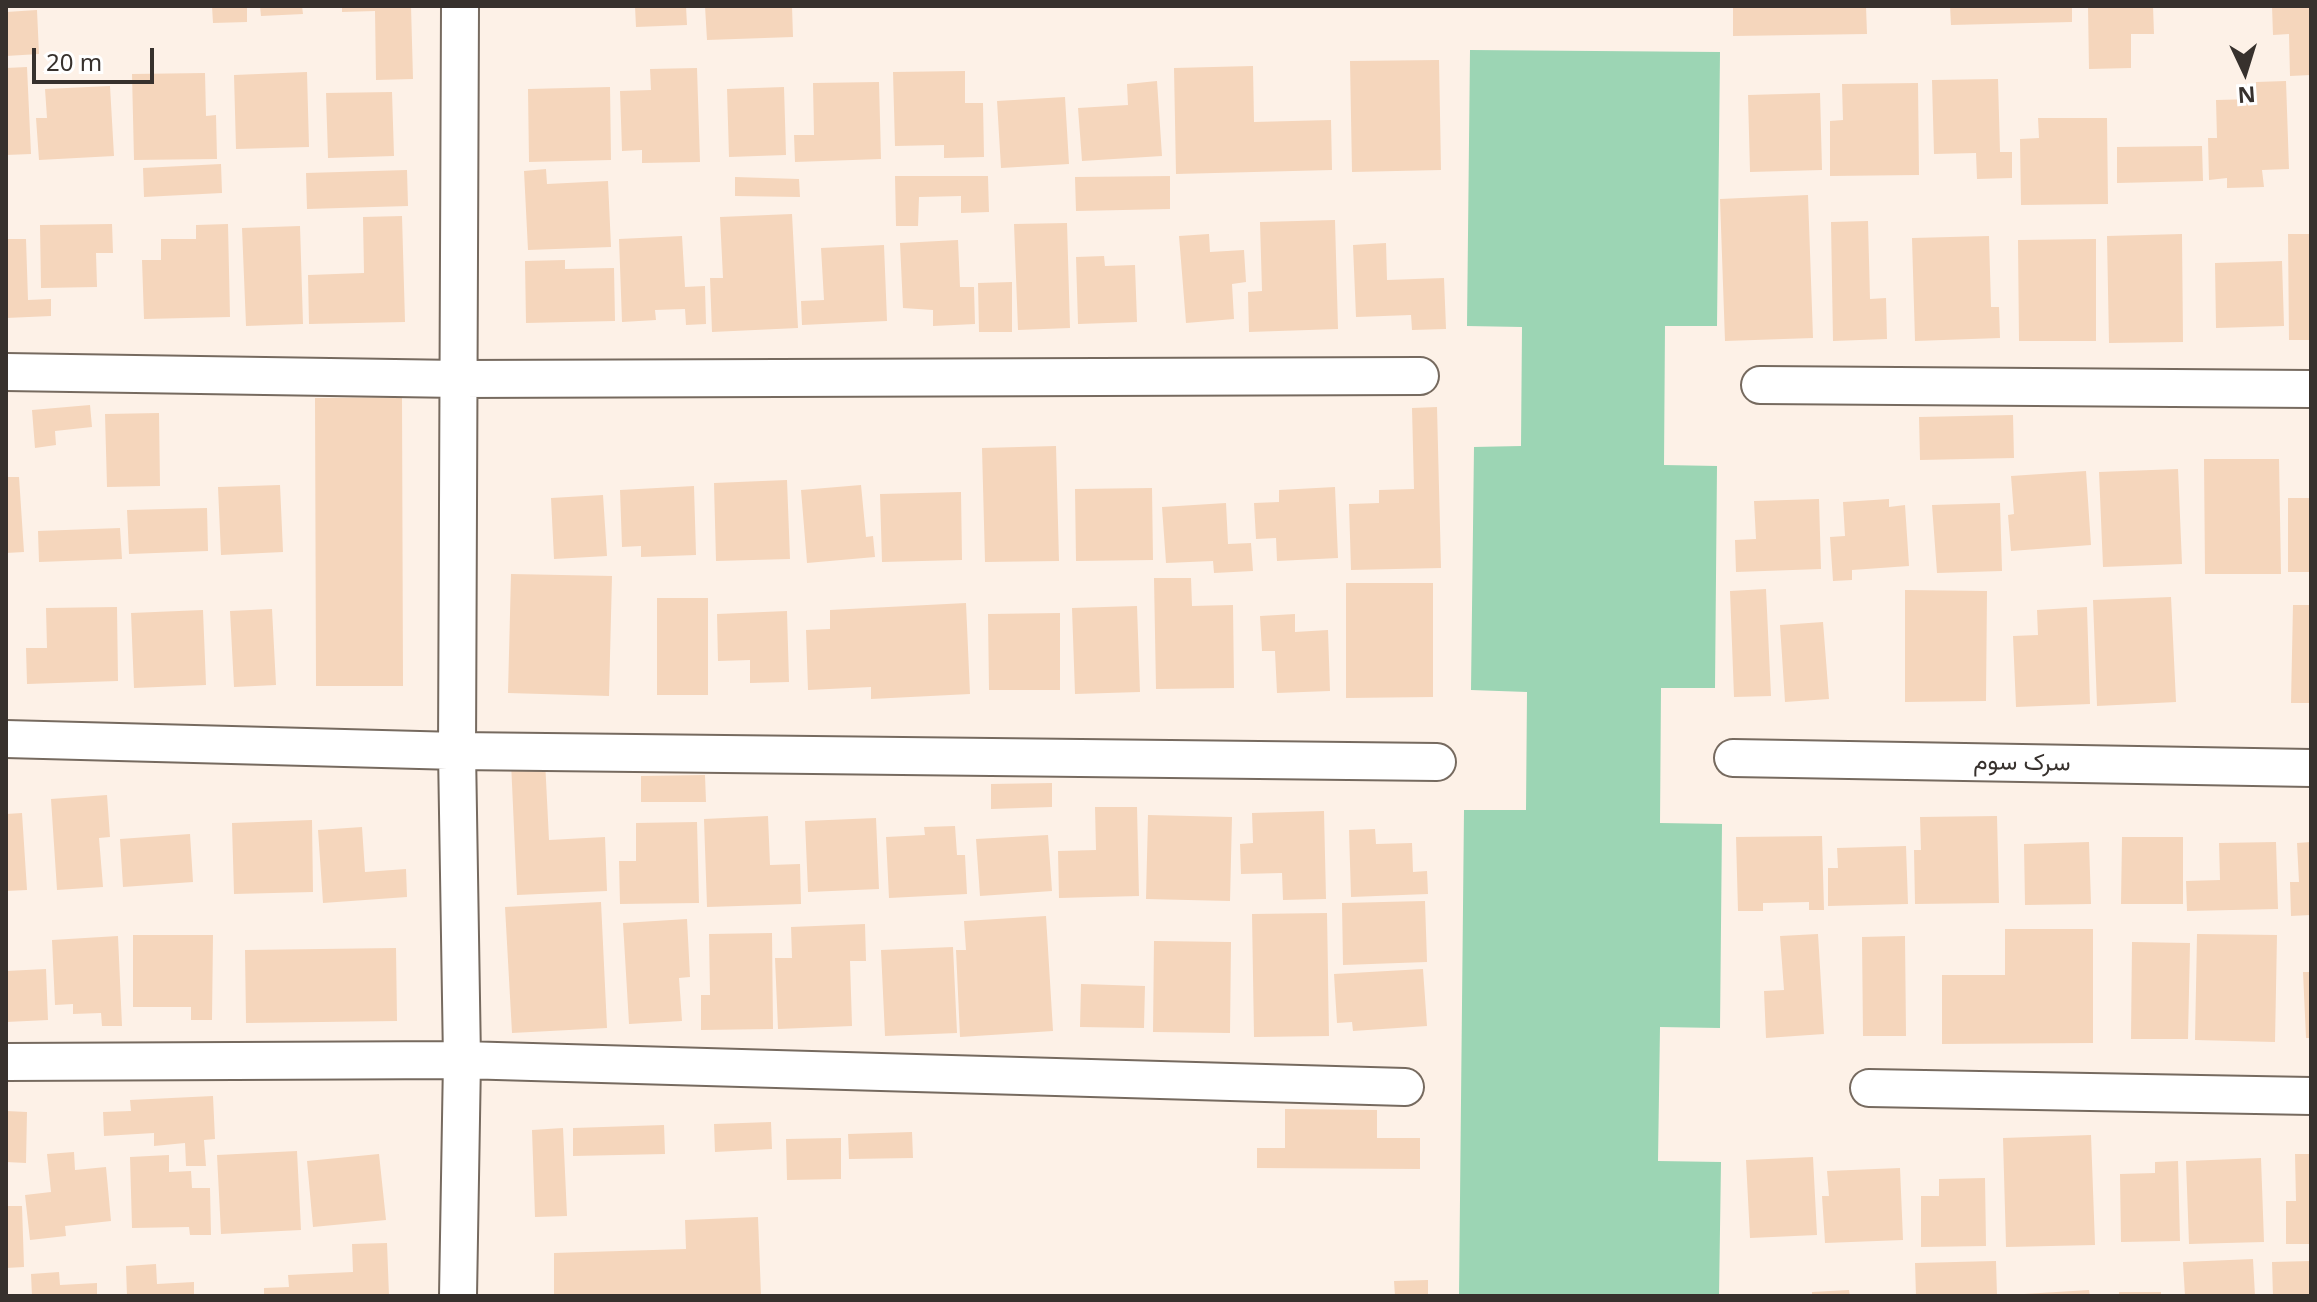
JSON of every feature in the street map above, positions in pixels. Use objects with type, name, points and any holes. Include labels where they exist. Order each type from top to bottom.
[{"type":"street","points":[[458,1296],[462,1060],[457,751],[460,6]]},
{"type":"street","points":[[6,372],[459,379],[1420,376]]},
{"type":"street","points":[[1760,385],[2311,389]]},
{"type":"street","points":[[6,739],[457,751],[1437,762]]},
{"type":"street","name":"سرک سوم","points":[[1733,758],[2311,768]]},
{"type":"street","points":[[6,1062],[462,1060],[1405,1087]]},
{"type":"street","points":[[1869,1088],[2311,1096]]},
{"type":"green space","points":[[1470,50],[1720,52],[1717,326],[1665,326],[1664,465],[1717,466],[1715,688],[1661,688],[1660,823],[1722,824],[1720,1028],[1660,1027],[1658,1161],[1721,1162],[1719,1296],[1459,1296],[1464,810],[1526,810],[1527,692],[1471,690],[1474,447],[1521,446],[1522,327],[1467,326]]},
{"type":"building","points":[[212,6],[247,6],[247,22],[213,23]]},
{"type":"building","points":[[260,6],[302,6],[303,14],[261,16]]},
{"type":"building","points":[[342,6],[411,6],[413,79],[376,80],[375,11],[342,12]]},
{"type":"building","points":[[635,6],[686,6],[687,25],[636,27]]},
{"type":"building","points":[[705,6],[792,6],[793,37],[707,40]]},
{"type":"building","points":[[1733,6],[1866,6],[1867,34],[1733,36]]},
{"type":"building","points":[[1950,6],[2072,6],[2072,22],[1951,25]]},
{"type":"building","points":[[2088,6],[2153,6],[2154,34],[2131,34],[2131,68],[2089,69]]},
{"type":"building","points":[[2272,6],[2311,6],[2311,75],[2290,76],[2289,34],[2273,35]]},
{"type":"building","points":[[37,10],[39,54],[6,56],[6,12]]},
{"type":"building","points":[[1439,60],[1441,170],[1352,172],[1350,61]]},
{"type":"building","points":[[1253,66],[1254,122],[1331,120],[1332,170],[1176,174],[1174,68]]},
{"type":"building","points":[[27,67],[31,154],[6,155],[6,68]]},
{"type":"building","points":[[697,68],[700,162],[642,163],[642,150],[622,151],[620,91],[651,90],[650,69]]},
{"type":"building","points":[[965,71],[965,103],[983,103],[984,157],[944,158],[944,145],[895,146],[893,72]]},
{"type":"building","points":[[307,72],[309,147],[236,149],[234,75]]},
{"type":"building","points":[[205,73],[206,116],[216,115],[217,159],[134,160],[132,74]]},
{"type":"building","points":[[1998,79],[2000,152],[2012,152],[2012,178],[1977,179],[1976,153],[1934,154],[1932,80]]},
{"type":"building","points":[[1157,81],[1162,156],[1082,161],[1078,108],[1128,105],[1127,84]]},
{"type":"building","points":[[2286,81],[2289,169],[2262,170],[2264,187],[2227,188],[2227,178],[2209,180],[2208,138],[2217,138],[2216,100],[2256,99],[2256,82]]},
{"type":"building","points":[[879,82],[881,159],[795,162],[794,135],[814,135],[813,83]]},
{"type":"building","points":[[1918,83],[1919,175],[1830,176],[1830,121],[1843,120],[1842,84]]},
{"type":"building","points":[[110,86],[114,156],[39,160],[36,118],[47,118],[45,89]]},
{"type":"building","points":[[610,87],[611,160],[529,162],[528,89]]},
{"type":"building","points":[[784,87],[786,155],[729,157],[727,89]]},
{"type":"building","points":[[392,92],[394,156],[328,158],[326,93]]},
{"type":"building","points":[[1820,93],[1822,170],[1750,172],[1748,95]]},
{"type":"building","points":[[1065,97],[1069,164],[1001,168],[997,101]]},
{"type":"building","points":[[2038,118],[2107,118],[2108,204],[2021,205],[2020,139],[2039,138]]},
{"type":"building","points":[[2202,146],[2203,181],[2117,183],[2117,147]]},
{"type":"building","points":[[221,164],[222,193],[144,197],[143,168]]},
{"type":"building","points":[[546,169],[547,184],[608,181],[611,247],[528,250],[524,171]]},
{"type":"building","points":[[407,170],[408,206],[307,209],[306,173]]},
{"type":"building","points":[[895,176],[988,176],[989,212],[961,213],[961,196],[919,197],[918,226],[896,226]]},
{"type":"building","points":[[1170,176],[1170,209],[1076,211],[1075,177]]},
{"type":"building","points":[[735,177],[799,179],[800,197],[735,196]]},
{"type":"building","points":[[1808,195],[1813,338],[1725,341],[1720,199]]},
{"type":"building","points":[[792,214],[798,328],[712,332],[710,278],[723,278],[720,217]]},
{"type":"building","points":[[402,216],[405,322],[309,324],[308,275],[364,273],[363,217]]},
{"type":"building","points":[[1335,220],[1338,329],[1249,332],[1248,292],[1262,291],[1260,222]]},
{"type":"building","points":[[1868,221],[1870,299],[1886,298],[1887,339],[1833,341],[1831,222]]},
{"type":"building","points":[[1067,223],[1070,328],[1018,330],[1014,224]]},
{"type":"building","points":[[112,224],[113,253],[96,253],[97,287],[41,288],[40,225]]},
{"type":"building","points":[[228,224],[230,317],[144,319],[142,260],[161,260],[161,239],[196,239],[196,225]]},
{"type":"building","points":[[300,226],[303,324],[246,326],[242,228]]},
{"type":"building","points":[[1209,234],[1210,252],[1244,250],[1246,282],[1232,284],[1234,319],[1186,323],[1179,236]]},
{"type":"building","points":[[2182,234],[2183,342],[2109,343],[2107,236]]},
{"type":"building","points":[[2288,234],[2311,234],[2311,340],[2289,340]]},
{"type":"building","points":[[682,236],[685,287],[705,286],[706,324],[686,325],[685,309],[655,310],[656,320],[622,322],[619,239]]},
{"type":"building","points":[[1989,236],[1991,307],[1999,307],[2000,338],[1915,341],[1912,238]]},
{"type":"building","points":[[6,239],[26,239],[28,300],[51,299],[51,316],[6,318]]},
{"type":"building","points":[[2096,239],[2096,341],[2019,341],[2018,240]]},
{"type":"building","points":[[958,240],[960,287],[974,287],[975,324],[933,326],[933,310],[903,308],[900,243]]},
{"type":"building","points":[[1386,243],[1387,280],[1444,278],[1446,329],[1412,330],[1411,315],[1356,317],[1353,245]]},
{"type":"building","points":[[884,245],[887,321],[802,325],[801,301],[824,300],[821,248]]},
{"type":"building","points":[[1104,256],[1105,266],[1135,265],[1137,322],[1078,324],[1076,257]]},
{"type":"building","points":[[565,260],[565,269],[614,268],[615,321],[526,323],[525,261]]},
{"type":"building","points":[[2282,261],[2284,326],[2216,328],[2215,263]]},
{"type":"building","points":[[1012,282],[1012,332],[979,332],[978,283]]},
{"type":"building","points":[[402,397],[403,686],[316,686],[315,398]]},
{"type":"building","points":[[90,405],[92,427],[55,431],[56,445],[35,448],[32,410]]},
{"type":"building","points":[[1437,407],[1441,568],[1351,570],[1349,504],[1379,503],[1379,490],[1414,489],[1412,408]]},
{"type":"building","points":[[159,413],[160,486],[107,487],[105,414]]},
{"type":"building","points":[[2013,415],[2014,458],[1920,460],[1919,417]]},
{"type":"building","points":[[1056,446],[1059,561],[985,562],[982,448]]},
{"type":"building","points":[[2204,459],[2279,459],[2281,574],[2205,574]]},
{"type":"building","points":[[2178,469],[2182,564],[2103,567],[2099,472]]},
{"type":"building","points":[[2086,471],[2091,545],[2011,551],[2008,515],[2014,514],[2011,476]]},
{"type":"building","points":[[6,477],[19,477],[24,552],[6,553]]},
{"type":"building","points":[[787,480],[790,559],[716,561],[714,483]]},
{"type":"building","points":[[280,485],[283,552],[221,555],[218,487]]},
{"type":"building","points":[[861,485],[866,537],[873,536],[875,557],[807,563],[801,490]]},
{"type":"building","points":[[694,486],[696,555],[641,557],[641,546],[622,547],[620,490]]},
{"type":"building","points":[[1335,487],[1338,558],[1277,561],[1276,538],[1256,539],[1254,503],[1279,502],[1279,490]]},
{"type":"building","points":[[1152,488],[1153,560],[1076,561],[1075,489]]},
{"type":"building","points":[[961,492],[962,560],[882,562],[880,494]]},
{"type":"building","points":[[603,495],[607,556],[554,559],[551,498]]},
{"type":"building","points":[[2288,498],[2311,498],[2311,572],[2288,572]]},
{"type":"building","points":[[1819,499],[1821,569],[1736,572],[1735,540],[1756,539],[1754,501]]},
{"type":"building","points":[[1889,499],[1889,507],[1905,505],[1909,566],[1852,570],[1852,580],[1833,581],[1830,537],[1845,536],[1843,502]]},
{"type":"building","points":[[1226,503],[1228,544],[1251,543],[1253,571],[1214,573],[1213,561],[1166,563],[1162,507]]},
{"type":"building","points":[[2000,503],[2002,571],[1937,573],[1932,505]]},
{"type":"building","points":[[207,508],[208,551],[129,554],[127,510]]},
{"type":"building","points":[[120,528],[122,559],[39,562],[38,531]]},
{"type":"building","points":[[511,574],[612,576],[609,696],[508,693]]},
{"type":"building","points":[[1154,578],[1191,578],[1192,606],[1233,605],[1234,688],[1156,689]]},
{"type":"building","points":[[1346,583],[1433,583],[1433,697],[1346,698]]},
{"type":"building","points":[[1766,589],[1771,696],[1734,697],[1730,591]]},
{"type":"building","points":[[1905,590],[1987,591],[1986,701],[1905,702]]},
{"type":"building","points":[[2171,597],[2176,702],[2097,706],[2093,600]]},
{"type":"building","points":[[657,598],[708,598],[708,695],[657,695]]},
{"type":"building","points":[[966,603],[970,694],[871,699],[871,687],[808,690],[806,630],[830,629],[830,610]]},
{"type":"building","points":[[2293,605],[2311,605],[2311,703],[2291,703]]},
{"type":"building","points":[[1137,606],[1140,692],[1075,694],[1072,608]]},
{"type":"building","points":[[117,607],[118,681],[27,684],[26,648],[47,648],[46,608]]},
{"type":"building","points":[[2087,607],[2090,704],[2016,707],[2013,636],[2038,635],[2037,610]]},
{"type":"building","points":[[272,609],[276,685],[234,687],[230,611]]},
{"type":"building","points":[[203,610],[206,685],[134,688],[131,613]]},
{"type":"building","points":[[787,611],[789,682],[750,683],[750,660],[718,661],[717,614]]},
{"type":"building","points":[[1060,613],[1060,690],[989,690],[988,614]]},
{"type":"building","points":[[1295,614],[1295,632],[1328,630],[1330,691],[1277,693],[1275,651],[1262,651],[1260,616]]},
{"type":"building","points":[[1823,622],[1829,699],[1785,702],[1780,625]]},
{"type":"building","points":[[545,760],[549,840],[605,837],[607,891],[517,895],[511,762]]},
{"type":"building","points":[[705,775],[706,802],[641,802],[641,776]]},
{"type":"building","points":[[1052,783],[1052,807],[991,809],[991,784]]},
{"type":"building","points":[[107,795],[110,837],[99,838],[103,887],[57,890],[51,799]]},
{"type":"building","points":[[1095,807],[1137,807],[1139,896],[1059,898],[1058,851],[1096,850]]},
{"type":"building","points":[[1324,811],[1326,899],[1283,900],[1282,873],[1241,874],[1240,844],[1253,843],[1252,813]]},
{"type":"building","points":[[22,813],[27,890],[6,891],[6,814]]},
{"type":"building","points":[[1148,815],[1232,817],[1230,901],[1146,899]]},
{"type":"building","points":[[768,816],[770,865],[800,864],[801,904],[707,907],[704,819]]},
{"type":"building","points":[[1997,816],[1999,903],[1915,904],[1914,850],[1921,850],[1920,817]]},
{"type":"building","points":[[876,818],[879,889],[808,892],[805,821]]},
{"type":"building","points":[[312,820],[313,892],[234,894],[232,823]]},
{"type":"building","points":[[697,822],[699,903],[620,904],[619,861],[636,861],[636,823]]},
{"type":"building","points":[[955,826],[957,855],[965,855],[967,894],[889,898],[886,837],[925,835],[924,827]]},
{"type":"building","points":[[362,827],[365,872],[406,869],[407,897],[323,903],[318,830]]},
{"type":"building","points":[[1375,829],[1376,844],[1412,843],[1413,872],[1427,871],[1428,894],[1351,897],[1349,830]]},
{"type":"building","points":[[190,834],[193,882],[123,887],[120,839]]},
{"type":"building","points":[[1048,835],[1052,891],[980,896],[976,839]]},
{"type":"building","points":[[1822,836],[1824,910],[1809,910],[1809,902],[1763,903],[1763,911],[1738,911],[1736,837]]},
{"type":"building","points":[[2122,837],[2183,837],[2183,904],[2121,904]]},
{"type":"building","points":[[2089,842],[2091,904],[2025,905],[2024,844]]},
{"type":"building","points":[[2276,842],[2278,909],[2187,911],[2186,881],[2220,880],[2219,843]]},
{"type":"building","points":[[2311,842],[2311,915],[2291,916],[2290,882],[2299,882],[2297,843]]},
{"type":"building","points":[[1906,846],[1908,904],[1828,906],[1828,868],[1838,868],[1837,848]]},
{"type":"building","points":[[1425,901],[1427,962],[1343,965],[1342,903]]},
{"type":"building","points":[[601,902],[607,1028],[512,1033],[505,907]]},
{"type":"building","points":[[1327,913],[1329,1036],[1254,1037],[1252,914]]},
{"type":"building","points":[[1046,916],[1053,1031],[960,1037],[956,950],[966,950],[964,921]]},
{"type":"building","points":[[687,919],[690,977],[679,978],[682,1021],[629,1024],[623,923]]},
{"type":"building","points":[[865,924],[866,961],[850,961],[852,1026],[778,1029],[775,958],[792,958],[791,927]]},
{"type":"building","points":[[2005,929],[2093,929],[2093,1043],[1942,1044],[1942,975],[2005,975]]},
{"type":"building","points":[[772,933],[773,1029],[701,1030],[701,995],[710,995],[709,934]]},
{"type":"building","points":[[1818,934],[1824,1034],[1766,1038],[1764,991],[1784,990],[1780,936]]},
{"type":"building","points":[[2197,934],[2277,935],[2275,1042],[2195,1040]]},
{"type":"building","points":[[133,935],[213,935],[212,1020],[191,1020],[191,1007],[133,1007]]},
{"type":"building","points":[[118,936],[122,1026],[102,1026],[101,1013],[73,1014],[73,1004],[55,1005],[52,940]]},
{"type":"building","points":[[1905,936],[1906,1036],[1863,1036],[1862,937]]},
{"type":"building","points":[[1154,941],[1231,942],[1230,1033],[1153,1032]]},
{"type":"building","points":[[2132,942],[2190,943],[2188,1039],[2131,1039]]},
{"type":"building","points":[[953,947],[957,1033],[885,1036],[881,950]]},
{"type":"building","points":[[396,948],[397,1021],[246,1023],[245,950]]},
{"type":"building","points":[[46,969],[48,1020],[6,1022],[6,971]]},
{"type":"building","points":[[1423,969],[1427,1026],[1353,1031],[1352,1022],[1337,1023],[1334,974]]},
{"type":"building","points":[[2303,972],[2311,972],[2311,1038],[2306,1038]]},
{"type":"building","points":[[1081,984],[1145,986],[1144,1028],[1080,1027]]},
{"type":"building","points":[[213,1096],[215,1139],[204,1140],[206,1166],[186,1166],[185,1143],[154,1146],[154,1133],[104,1136],[103,1112],[131,1111],[130,1100]]},
{"type":"building","points":[[1285,1109],[1377,1110],[1377,1138],[1420,1138],[1420,1169],[1257,1168],[1257,1148],[1285,1148]]},
{"type":"building","points":[[6,1111],[27,1112],[26,1163],[6,1162]]},
{"type":"building","points":[[771,1122],[772,1149],[715,1152],[714,1124]]},
{"type":"building","points":[[664,1125],[665,1154],[573,1156],[573,1128]]},
{"type":"building","points":[[563,1128],[567,1216],[535,1217],[532,1130]]},
{"type":"building","points":[[912,1132],[913,1158],[849,1159],[848,1134]]},
{"type":"building","points":[[2091,1135],[2095,1245],[2006,1247],[2003,1138]]},
{"type":"building","points":[[841,1138],[841,1179],[787,1180],[786,1139]]},
{"type":"building","points":[[297,1151],[301,1230],[221,1234],[217,1155]]},
{"type":"building","points":[[74,1152],[75,1170],[106,1167],[111,1221],[65,1226],[66,1236],[30,1240],[25,1195],[51,1192],[47,1154]]},
{"type":"building","points":[[379,1154],[386,1220],[313,1227],[307,1161]]},
{"type":"building","points":[[2295,1154],[2311,1154],[2311,1244],[2286,1244],[2286,1201],[2296,1201]]},
{"type":"building","points":[[169,1155],[169,1172],[191,1171],[192,1188],[210,1188],[211,1235],[190,1235],[189,1227],[132,1228],[130,1157]]},
{"type":"building","points":[[1813,1157],[1817,1235],[1750,1238],[1746,1160]]},
{"type":"building","points":[[2261,1158],[2264,1242],[2189,1244],[2186,1161]]},
{"type":"building","points":[[2178,1161],[2180,1241],[2121,1242],[2120,1174],[2155,1173],[2155,1162]]},
{"type":"building","points":[[1900,1168],[1903,1240],[1825,1243],[1822,1196],[1829,1196],[1827,1171]]},
{"type":"building","points":[[1985,1178],[1986,1246],[1921,1247],[1921,1196],[1939,1196],[1939,1179]]},
{"type":"building","points":[[6,1206],[22,1206],[24,1267],[6,1268]]},
{"type":"building","points":[[758,1217],[761,1296],[554,1296],[554,1253],[686,1249],[685,1220]]},
{"type":"building","points":[[387,1243],[389,1296],[264,1296],[264,1288],[289,1287],[288,1275],[353,1272],[352,1244]]},
{"type":"building","points":[[2253,1259],[2255,1296],[2185,1296],[2183,1262]]},
{"type":"building","points":[[1996,1261],[1997,1296],[1916,1296],[1915,1263]]},
{"type":"building","points":[[2311,1261],[2311,1296],[2273,1296],[2272,1262]]},
{"type":"building","points":[[156,1264],[157,1284],[194,1282],[194,1296],[127,1296],[126,1266]]},
{"type":"building","points":[[59,1272],[60,1285],[97,1283],[97,1296],[32,1296],[31,1274]]},
{"type":"building","points":[[1428,1280],[1428,1296],[1395,1296],[1394,1281]]},
{"type":"building","points":[[1849,1290],[1850,1296],[1812,1296],[1812,1292]]},
{"type":"building","points":[[2089,1290],[2090,1296],[2024,1296],[2024,1294]]},
{"type":"building","points":[[2119,1292],[2161,1292],[2161,1296],[2119,1296]]}]
